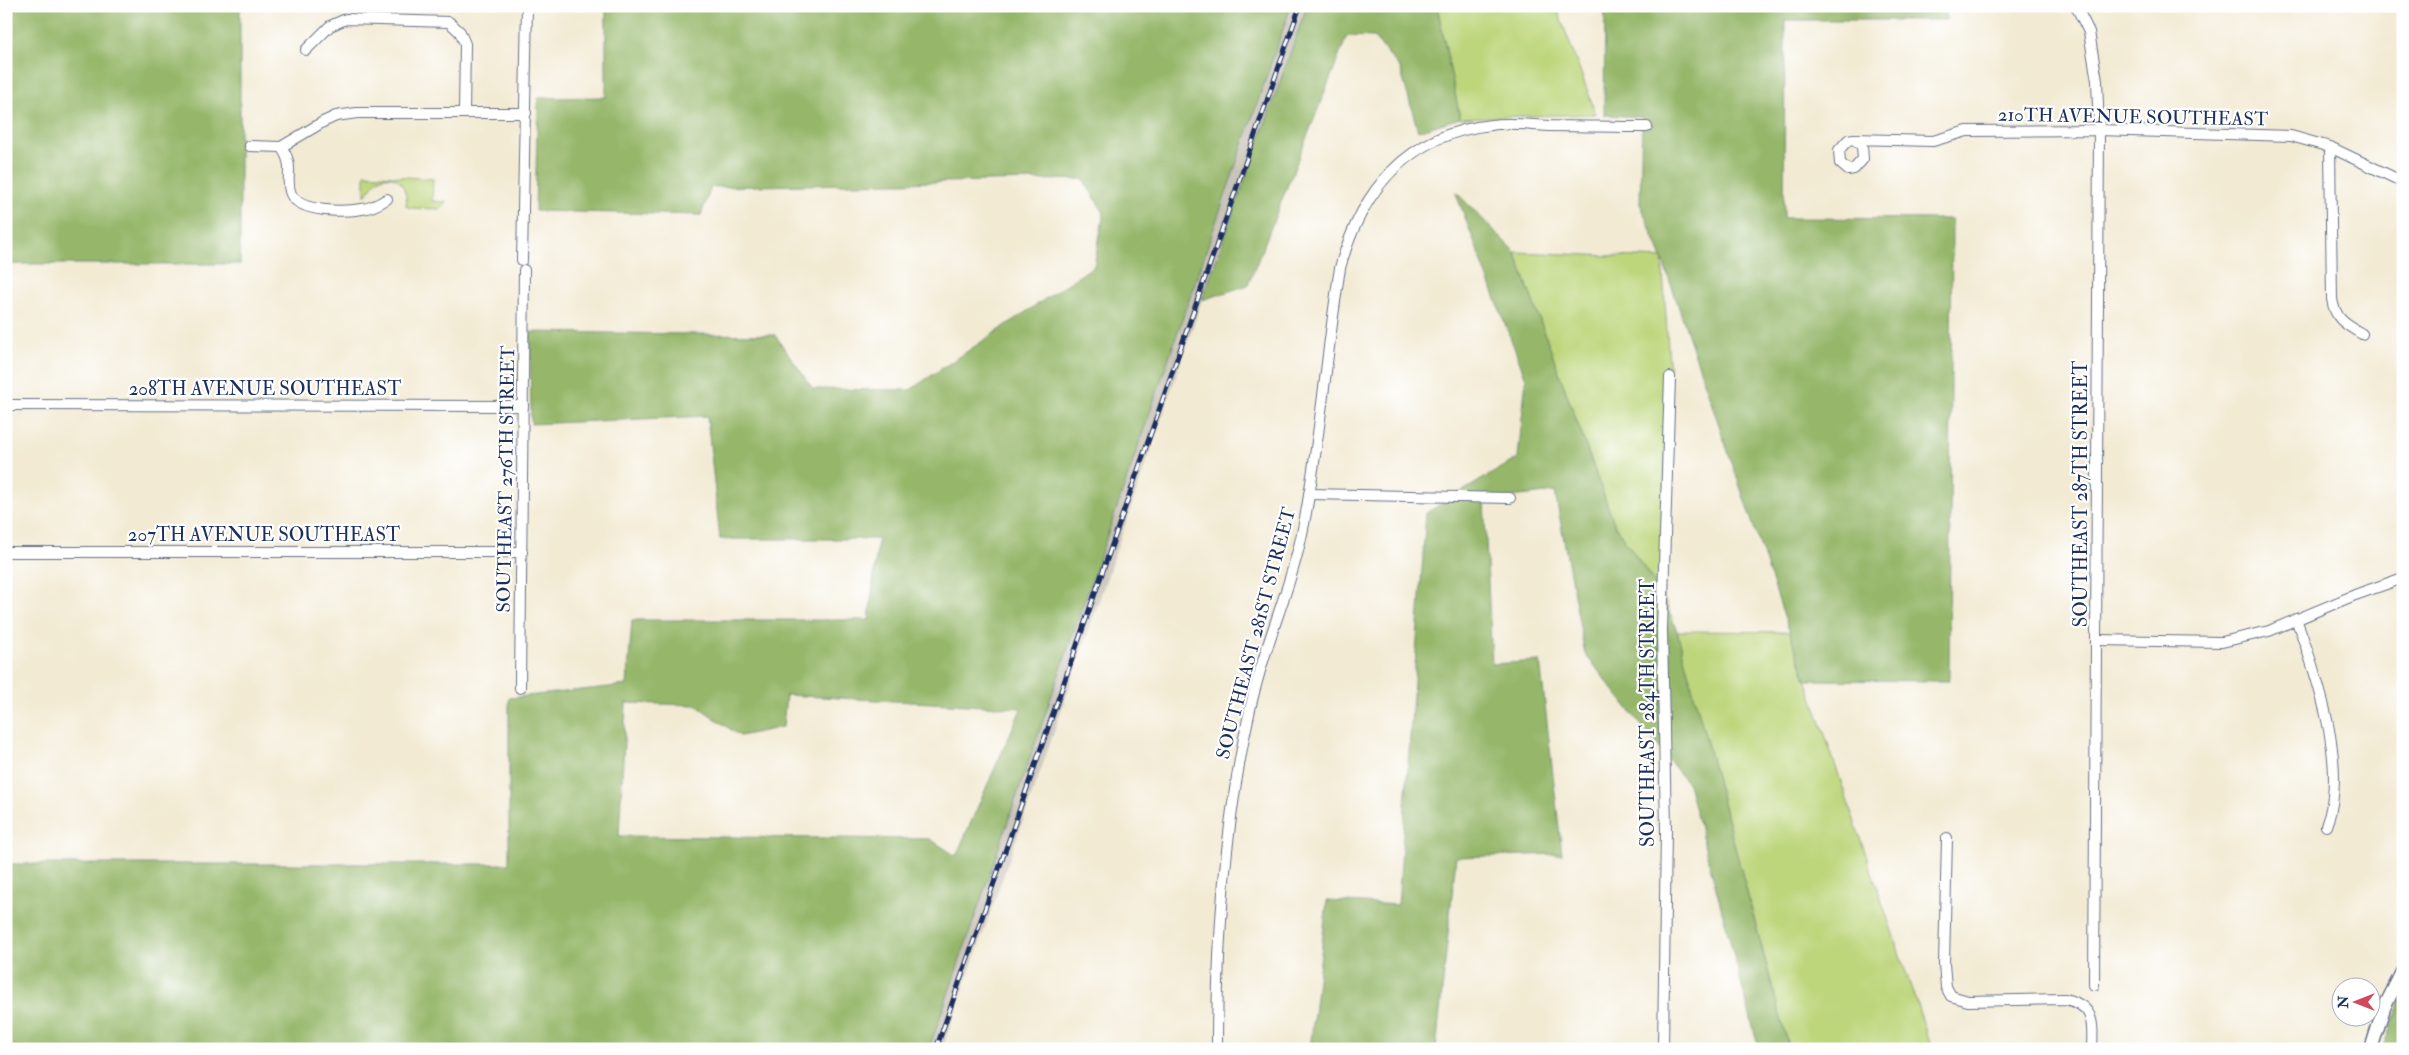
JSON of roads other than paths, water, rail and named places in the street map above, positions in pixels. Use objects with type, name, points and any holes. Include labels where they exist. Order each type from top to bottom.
[{"type":"street","name":"SOUTHEAST 276TH STREET","points":[[520,688],[527,6]]},
{"type":"street","name":"SOUTHEAST 287TH STREET","points":[[2076,6],[2089,32],[2097,81],[2099,130],[2094,985]]},
{"type":"street","points":[[306,50],[330,26],[346,19],[438,20],[449,22],[457,29],[465,44],[464,113]]},
{"type":"street","points":[[250,146],[282,147],[336,116],[357,112],[526,113]]},
{"type":"street","name":"SOUTHEAST 281ST STREET","points":[[1217,1049],[1218,978],[1225,860],[1230,812],[1251,704],[1264,653],[1298,548],[1309,494],[1340,268],[1353,227],[1368,200],[1380,184],[1409,155],[1448,135],[1493,124],[1646,127]]},
{"type":"street","name":"210TH AVENUE SOUTHEAST","points":[[1854,139],[1933,141],[1967,131],[2099,130],[2292,136],[2330,148],[2403,182]]},
{"type":"street","points":[[282,147],[290,164],[289,188],[297,202],[308,208],[362,209],[376,206],[387,199]]},
{"type":"street","points":[[2330,148],[2332,299],[2336,313],[2342,323],[2362,334]]},
{"type":"street","name":"SOUTHEAST 284TH STREET","points":[[1663,1049],[1666,829],[1662,630],[1670,377]]},
{"type":"street","name":"208TH AVENUE SOUTHEAST","points":[[6,405],[523,406]]},
{"type":"street","name":"SOUTHEAST 281ST STREET","points":[[1309,494],[1510,498]]},
{"type":"street","name":"207TH AVENUE SOUTHEAST","points":[[6,552],[522,552]]},
{"type":"street","points":[[2096,640],[2222,642],[2269,631],[2355,595],[2403,578]]},
{"type":"street","points":[[2296,619],[2318,679],[2329,730],[2334,799],[2326,826]]},
{"type":"street","points":[[1947,838],[1944,964],[1946,987],[1951,996],[1968,1001],[2065,999],[2075,1001],[2088,1012],[2092,1026],[2092,1049]]},
{"type":"street","points":[[2370,1049],[2384,1008],[2403,970]]},
{"type":"railway","points":[[936,1049],[1300,6]]}]
